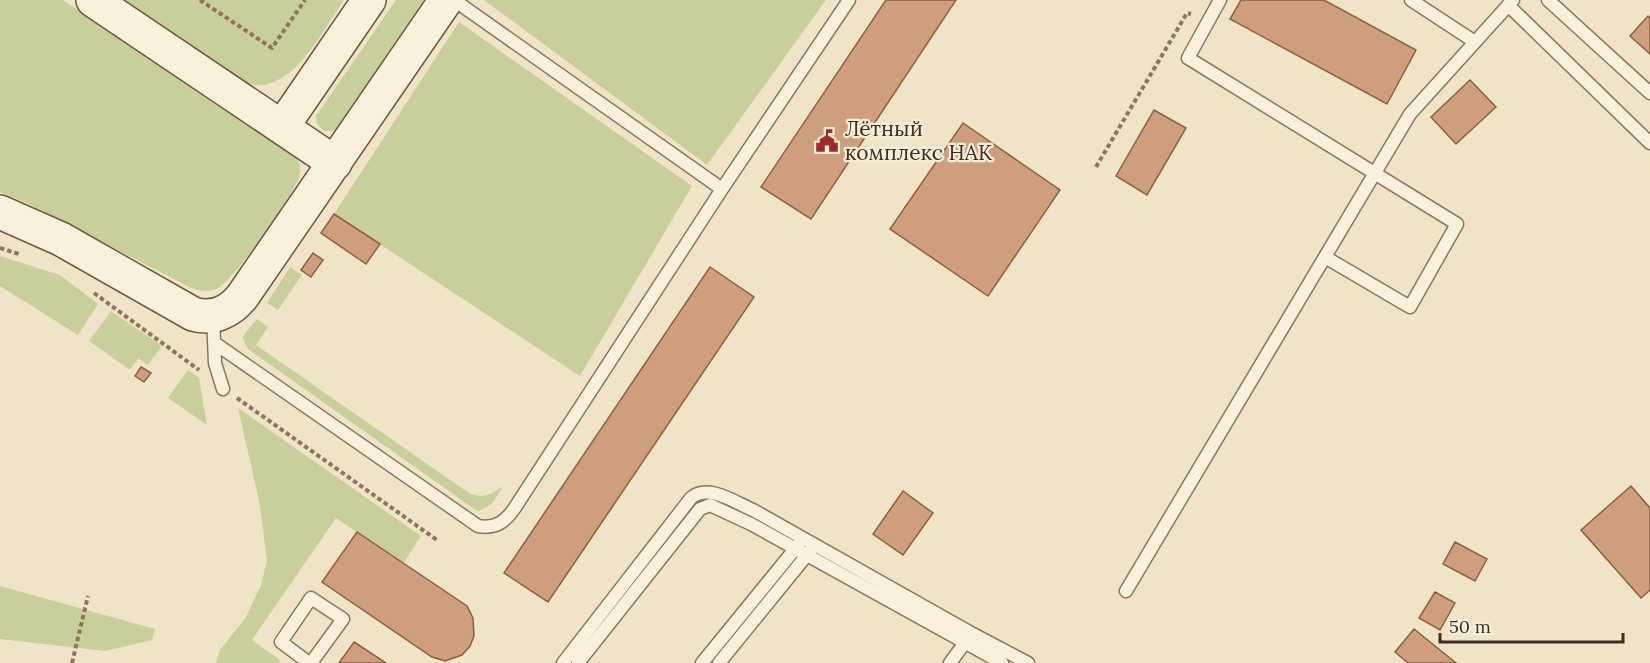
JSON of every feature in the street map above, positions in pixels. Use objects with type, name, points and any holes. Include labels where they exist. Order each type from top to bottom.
[{"type":"main road","points":[[93,0],[335,163]]},
{"type":"main road","points":[[282,127],[369,0]]},
{"type":"main road","points":[[214,330],[226,311],[237,303],[446,0]]},
{"type":"main road","points":[[0,212],[61,239],[194,314],[208,317],[214,330]]},
{"type":"lane","points":[[454,0],[722,189]]},
{"type":"lane","points":[[214,330],[478,526],[496,525],[507,518],[514,509],[722,189],[849,0]]},
{"type":"lane","points":[[1220,0],[1188,58],[1457,224],[1410,307],[1325,257]]},
{"type":"lane","points":[[1411,0],[1475,42]]},
{"type":"lane","points":[[1548,0],[1650,93]]},
{"type":"lane","points":[[1126,591],[1410,114],[1511,3],[1650,143]]},
{"type":"lane","points":[[214,330],[214,363],[223,389]]},
{"type":"lane","points":[[562,663],[698,492],[708,492],[727,498],[753,510],[806,547]]},
{"type":"lane","points":[[578,663],[705,506],[710,505],[806,547],[968,638],[1028,663]]},
{"type":"lane","points":[[702,663],[806,547]]},
{"type":"lane","points":[[719,663],[806,547]]},
{"type":"lane","points":[[311,598],[343,619],[310,663],[280,642],[311,598]]},
{"type":"lane","points":[[950,663],[968,638]]},
{"type":"lane","points":[[968,638],[1002,663]]},
{"type":"path","points":[[200,0],[272,48],[305,0]]},
{"type":"path","points":[[1096,167],[1187,13],[1209,20]]},
{"type":"path","points":[[72,663],[88,596]]},
{"type":"green space","points":[[0,0],[63,0],[295,156],[300,171],[294,187],[275,218],[226,282],[211,291],[191,288],[27,203],[0,192]]},
{"type":"green space","points":[[120,0],[344,0],[299,64],[275,82],[259,85],[236,79]]},
{"type":"green space","points":[[396,0],[424,0],[335,131],[324,131],[317,124],[316,116]]},
{"type":"green space","points":[[484,0],[826,0],[707,165]]},
{"type":"green space","points":[[459,22],[692,186],[580,376],[334,214]]},
{"type":"green space","points":[[0,256],[60,275],[98,304],[78,335],[0,286]]},
{"type":"green space","points":[[290,267],[302,275],[278,310],[267,303]]},
{"type":"green space","points":[[111,311],[162,346],[148,365],[138,358],[130,370],[89,341]]},
{"type":"green space","points":[[257,319],[268,327],[256,345],[469,493],[479,496],[487,495],[503,486],[493,502],[477,511],[248,349],[242,337]]},
{"type":"green space","points":[[188,370],[199,378],[207,425],[168,398]]},
{"type":"green space","points":[[238,408],[421,536],[403,564],[336,518],[252,640],[280,660],[278,663],[216,663],[220,650],[246,617],[261,585],[267,561],[260,505]]},
{"type":"green space","points":[[0,586],[155,629],[152,640],[105,651],[0,639]]},
{"type":"building","name":"Лётный комплекс НАК","points":[[886,0],[956,0],[811,219],[761,187]]},
{"type":"building","points":[[1241,0],[1324,0],[1416,50],[1387,104],[1230,19]]},
{"type":"building","points":[[1648,16],[1650,18],[1650,54],[1630,36]]},
{"type":"building","points":[[1470,80],[1496,107],[1456,144],[1431,117]]},
{"type":"building","points":[[1154,110],[1186,128],[1147,195],[1116,176]]},
{"type":"building","points":[[963,123],[1060,190],[988,296],[890,229]]},
{"type":"building","points":[[334,214],[380,244],[366,264],[321,233]]},
{"type":"building","points":[[313,253],[323,260],[311,277],[301,270]]},
{"type":"building","points":[[710,267],[754,297],[548,602],[504,573]]},
{"type":"building","points":[[141,367],[151,373],[144,382],[135,376]]},
{"type":"building","points":[[1631,486],[1650,508],[1650,590],[1641,598],[1581,530]]},
{"type":"building","points":[[903,491],[933,513],[903,555],[873,534]]},
{"type":"building","points":[[357,532],[467,606],[473,618],[474,636],[470,646],[462,655],[445,661],[432,657],[322,582]]},
{"type":"building","points":[[1455,542],[1487,559],[1475,581],[1443,564]]},
{"type":"building","points":[[1435,592],[1455,603],[1440,630],[1419,618]]},
{"type":"building","points":[[1414,629],[1456,663],[1408,663],[1395,652]]},
{"type":"building","points":[[354,642],[386,663],[339,663]]},
{"type":"place","name":"Лётный комплекс НАК","points":[[827,141]]}]
